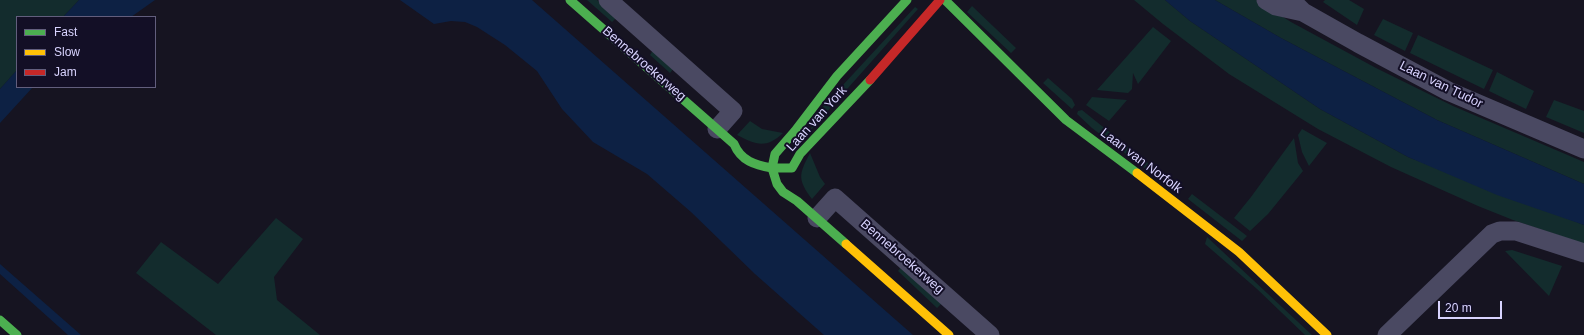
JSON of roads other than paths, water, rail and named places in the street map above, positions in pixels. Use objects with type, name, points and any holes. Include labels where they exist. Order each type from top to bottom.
[{"type":"street","name":"Bennebroekerweg","points":[[570,0],[734,144],[738,153],[744,158],[760,166],[772,168],[775,182],[783,194],[797,201],[949,335]]},
{"type":"street","name":"Bennebroekerweg","points":[[608,0],[733,111],[717,129]]},
{"type":"street","name":"Laan van York","points":[[907,0],[837,76],[795,131],[770,152],[772,168],[792,171],[800,154],[856,96],[940,0]]},
{"type":"street","name":"Laan van Norfolk","points":[[945,0],[1066,120],[1223,239],[1327,335]]},
{"type":"street","name":"Laan van Tudor","points":[[1266,0],[1276,6],[1297,6],[1358,43],[1448,90],[1584,149]]},
{"type":"street","name":"Bennebroekerweg","points":[[734,144],[749,148]]},
{"type":"street","points":[[770,152],[792,171]]},
{"type":"street","points":[[794,187],[797,201]]},
{"type":"street","name":"Bennebroekerweg","points":[[816,218],[835,198],[990,335]]},
{"type":"street","points":[[1387,335],[1492,234],[1508,230],[1516,231],[1584,253]]},
{"type":"street","points":[[0,320],[17,335]]},
{"type":"water","points":[[79,0],[155,0],[132,16],[64,16]]},
{"type":"water","points":[[400,0],[532,0],[913,335],[824,335],[755,274],[691,212],[647,174],[593,142],[562,109],[537,71],[505,45],[477,27],[465,22],[451,21],[434,24]]},
{"type":"water","points":[[1165,0],[1215,0],[1281,38],[1437,120],[1584,184],[1584,225],[1497,195],[1408,157],[1320,109],[1190,21]]},
{"type":"water","points":[[16,71],[16,88],[32,88],[0,123],[0,89]]},
{"type":"water","points":[[0,264],[81,335],[68,335],[0,274]]}]
